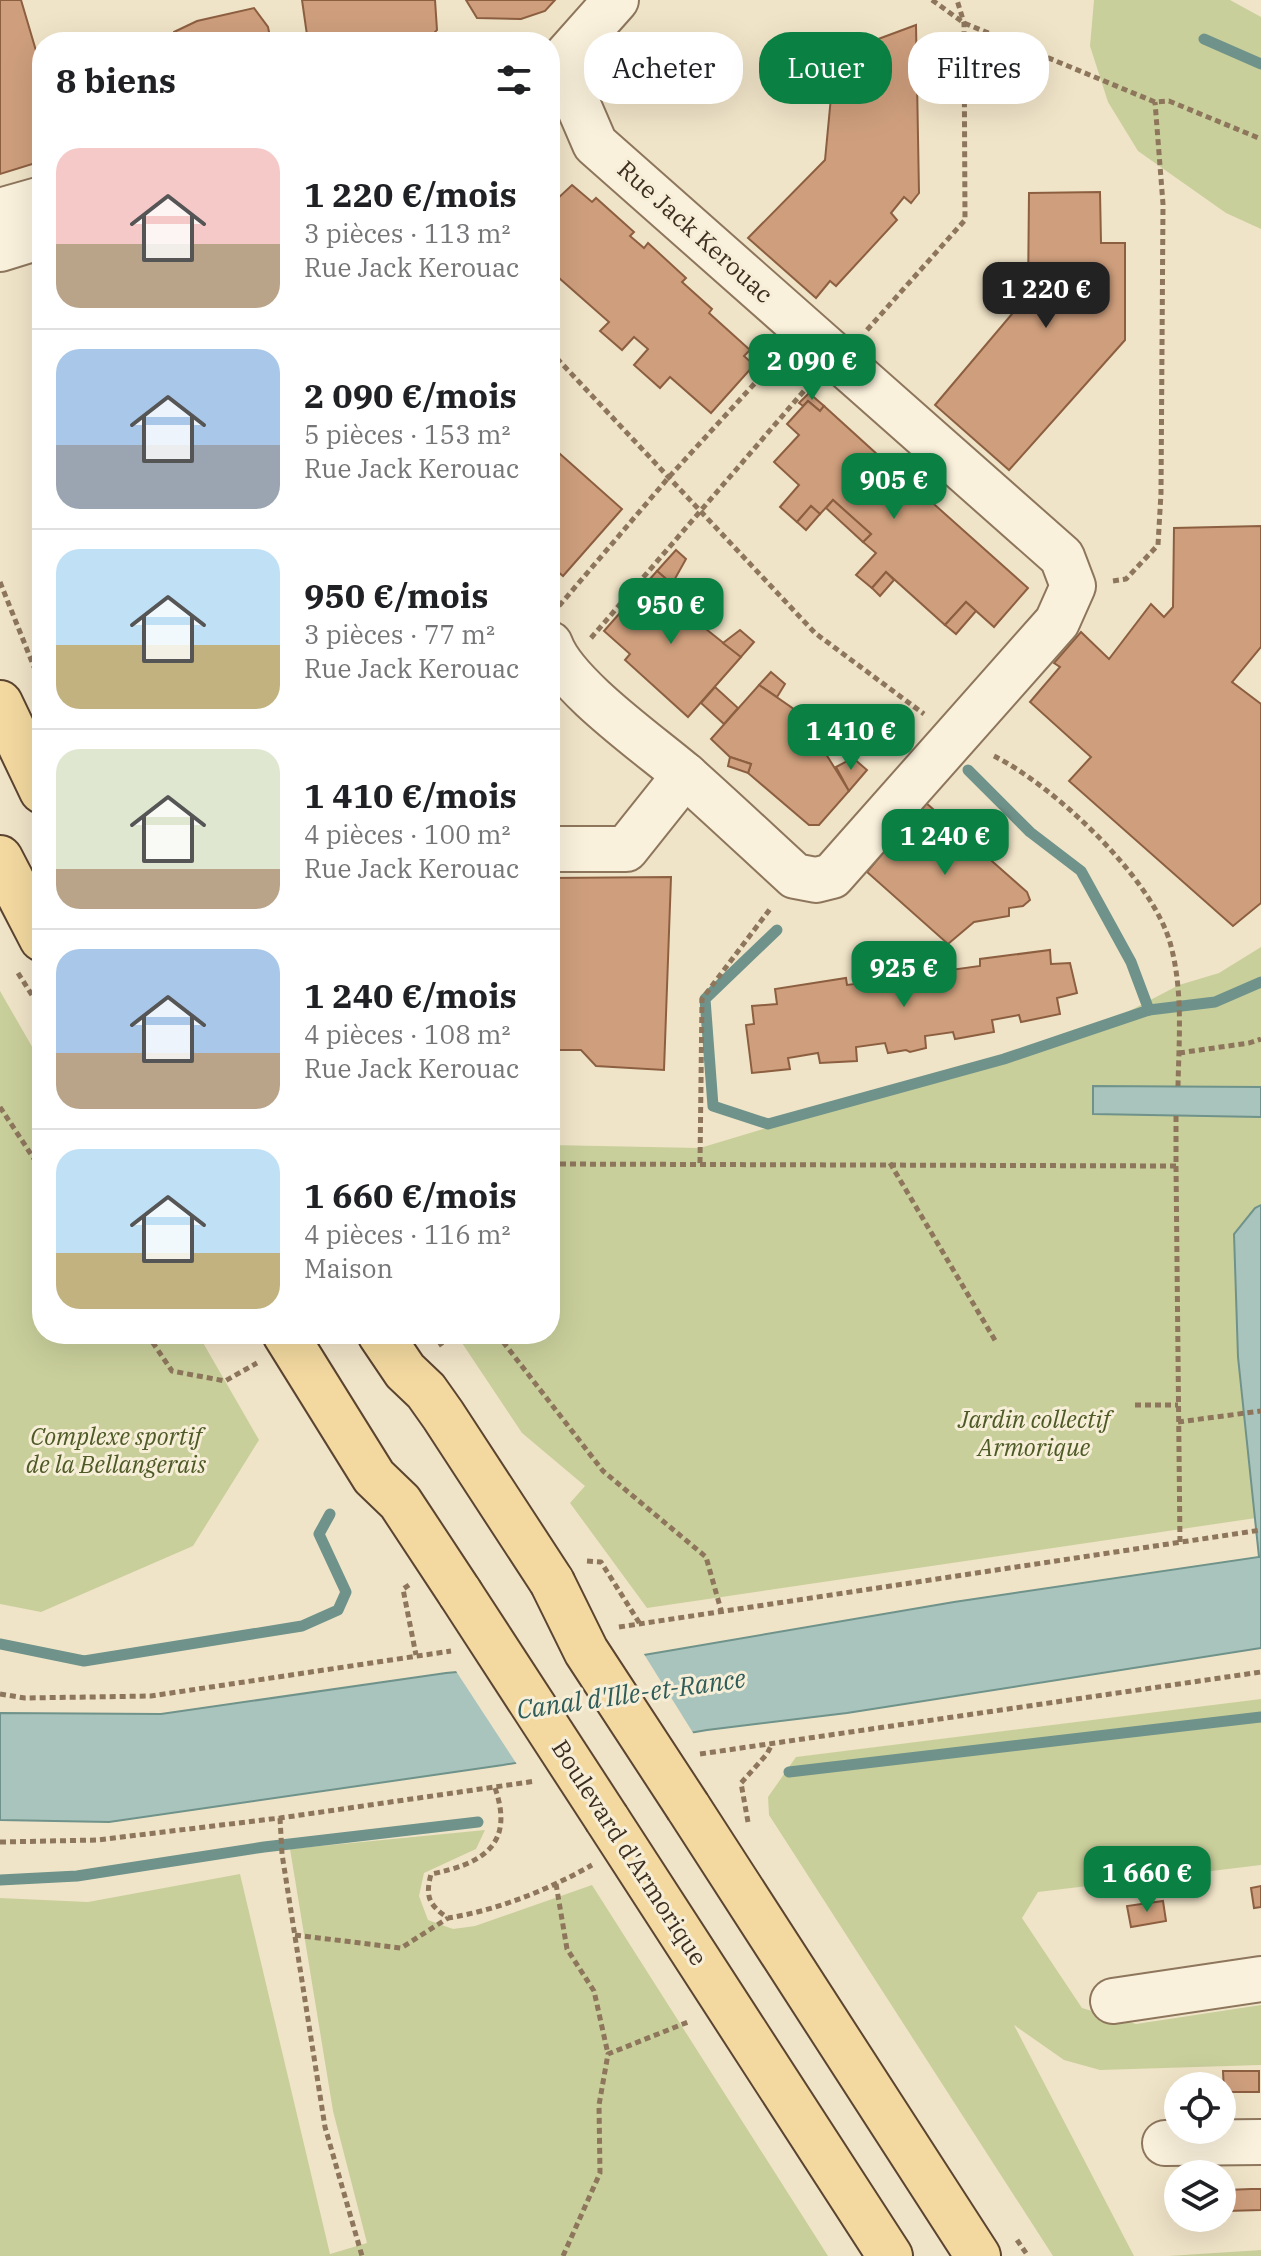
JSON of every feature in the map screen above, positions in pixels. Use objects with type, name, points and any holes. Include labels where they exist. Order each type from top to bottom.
[{"type":"main road","points":[[0,703],[32,770]]},
{"type":"main road","points":[[0,858],[29,955]]},
{"type":"main road","points":[[387,1344],[405,1371],[435,1403],[552,1582],[586,1651],[978,2256]]},
{"type":"main road","name":"Boulevard d'Armorique","points":[[274,1346],[374,1477],[400,1502],[890,2256]]},
{"type":"street","points":[[560,60],[616,0]]},
{"type":"street","name":"Rue Jack Kerouac","points":[[560,75],[595,144],[1062,557],[1073,586]]},
{"type":"street","points":[[0,249],[32,216]]},
{"type":"street","points":[[560,656],[581,688],[685,775],[795,876],[816,880],[832,876],[1057,622],[1073,586]]},
{"type":"street","points":[[560,849],[626,849],[685,775]]},
{"type":"street","points":[[1113,2001],[1261,1979]]},
{"type":"street","points":[[1236,2142],[1261,2142]]},
{"type":"path","points":[[932,0],[964,23],[1155,102],[1169,101],[1261,139]]},
{"type":"path","points":[[839,361],[965,220],[964,23],[957,0]]},
{"type":"path","points":[[1073,586],[1126,579],[1158,545],[1163,204],[1155,102]]},
{"type":"path","points":[[560,362],[815,633],[955,737],[1016,767],[1110,850],[1146,891],[1170,942],[1179,995],[1178,1086]]},
{"type":"path","points":[[560,634],[611,544],[768,370]]},
{"type":"path","points":[[560,641],[645,575],[794,403]]},
{"type":"path","points":[[0,582],[32,662]]},
{"type":"path","points":[[701,1164],[702,999],[795,876]]},
{"type":"path","points":[[1179,1053],[1261,1039]]},
{"type":"path","points":[[0,1107],[32,1156]]},
{"type":"path","points":[[1176,1115],[1180,1545]]},
{"type":"path","points":[[890,1163],[996,1342]]},
{"type":"path","points":[[560,1164],[1176,1166]]},
{"type":"path","points":[[154,1344],[172,1371],[225,1381],[274,1346]]},
{"type":"path","points":[[505,1344],[603,1471],[706,1557],[721,1610]]},
{"type":"path","points":[[1135,1405],[1178,1405]]},
{"type":"path","points":[[1178,1422],[1261,1411]]},
{"type":"path","points":[[610,1628],[1180,1545],[1261,1530]]},
{"type":"path","points":[[601,1562],[640,1624]]},
{"type":"path","points":[[409,1585],[403,1589],[416,1655]]},
{"type":"path","points":[[0,1694],[25,1698],[151,1696],[461,1649]]},
{"type":"path","points":[[696,1755],[1261,1672]]},
{"type":"path","points":[[744,1800],[741,1783],[773,1743]]},
{"type":"path","points":[[0,1842],[97,1840],[280,1818],[538,1781]]},
{"type":"path","points":[[448,1918],[431,1906],[427,1892],[431,1874],[458,1869],[491,1851],[499,1834],[502,1808],[495,1788]]},
{"type":"path","points":[[280,1818],[282,1854],[325,2127],[362,2256]]},
{"type":"path","points":[[295,1935],[401,1948],[448,1918],[523,1898],[556,1884],[615,1833]]},
{"type":"path","points":[[556,1884],[567,1949],[594,1991],[608,2054],[599,2105],[600,2173],[563,2256]]},
{"type":"path","points":[[608,2054],[688,2022]]},
{"type":"green space","points":[[1094,0],[1230,0],[1261,17],[1261,229],[1226,213],[1138,151],[1108,102],[1090,46]]},
{"type":"green space","name":"Jardin collectif Armorique","points":[[1261,947],[1261,1087],[1093,1087],[1093,1114],[1261,1117],[1261,1205],[1255,1208],[1234,1235],[1238,1357],[1256,1518],[647,1608],[570,1503],[585,1486],[522,1433],[463,1344],[560,1344],[560,1145],[700,1148],[1095,1029],[1179,985],[1219,973]]},
{"type":"green space","name":"Complexe sportif de la Bellangerais","points":[[0,991],[32,1047],[32,1344],[204,1344],[259,1440],[193,1546],[41,1612],[0,1604]]},
{"type":"green space","points":[[1261,1699],[1261,1865],[1038,1892],[1022,1918],[1082,2008],[1136,2024],[1261,2005],[1261,2065],[1100,2070],[1064,2060],[1014,2025],[1134,2256],[1053,2256],[769,1815],[768,1797],[796,1757]]},
{"type":"green space","points":[[485,1830],[476,1849],[424,1873],[419,1896],[428,1920],[453,1929],[475,1926],[592,1885],[828,2256],[0,2256],[0,1898],[88,1902],[240,1874],[330,2254],[367,2243],[333,2111],[290,1849]]},
{"type":"green space","points":[[1261,2250],[1261,2256],[1168,2256]]},
{"type":"water","points":[[1093,1086],[1261,1087],[1261,1117],[1093,1114]]},
{"type":"water","name":"Canal d'Ille-et-Rance","points":[[1261,1205],[1261,1648],[847,1713],[707,1730],[503,1765],[109,1822],[0,1820],[0,1713],[161,1714],[446,1673],[638,1656],[954,1602],[1259,1557],[1238,1357],[1234,1234]]},
{"type":"pier","points":[[642,1651],[695,1736],[518,1766],[454,1668]]},
{"type":"building","points":[[0,0],[21,0],[32,37],[32,164],[0,174]]},
{"type":"building","points":[[302,0],[435,0],[435,32],[307,32]]},
{"type":"building","points":[[466,0],[555,0],[545,11],[521,19],[477,18]]},
{"type":"building","points":[[254,8],[269,32],[174,32],[197,21]]},
{"type":"building","points":[[916,25],[916,32],[908,32],[908,104],[917,104],[919,193],[911,203],[904,197],[891,213],[897,220],[836,286],[830,281],[816,298],[748,238],[825,160],[830,104],[892,104],[892,34]]},
{"type":"building","points":[[572,185],[592,202],[596,198],[634,232],[630,236],[644,248],[648,243],[686,278],[682,282],[712,309],[709,313],[750,350],[744,356],[754,365],[711,413],[670,377],[660,388],[634,365],[648,349],[634,337],[622,350],[600,331],[609,322],[560,279],[560,196]]},
{"type":"building","points":[[1100,192],[1101,243],[1125,243],[1125,340],[1009,470],[935,405],[1028,295],[1029,193]]},
{"type":"building","points":[[809,393],[824,406],[820,411],[808,401],[803,406],[799,403]]},
{"type":"building","points":[[808,401],[820,411],[824,406],[900,475],[905,470],[930,492],[926,497],[1028,588],[994,627],[966,602],[945,625],[886,572],[872,588],[856,575],[876,553],[863,542],[871,534],[833,500],[820,514],[811,506],[797,522],[780,507],[799,485],[774,462],[799,435],[787,424]]},
{"type":"building","points":[[560,454],[622,509],[563,576],[560,573]]},
{"type":"building","points":[[833,500],[871,534],[863,542],[826,508]]},
{"type":"building","points":[[811,506],[820,514],[806,530],[797,522]]},
{"type":"building","points":[[1261,526],[1261,647],[1232,682],[1261,704],[1261,903],[1233,926],[1069,781],[1091,757],[1030,702],[1060,667],[1054,663],[1081,632],[1109,659],[1151,604],[1164,617],[1173,607],[1174,528]]},
{"type":"building","points":[[676,550],[686,559],[672,584],[657,571]]},
{"type":"building","points":[[657,571],[672,584],[678,600],[701,625],[741,657],[688,717],[625,660],[630,654],[604,631]]},
{"type":"building","points":[[886,572],[894,580],[880,596],[872,588]]},
{"type":"building","points":[[698,599],[712,612],[701,625],[687,610]]},
{"type":"building","points":[[966,602],[976,611],[956,634],[945,625]]},
{"type":"building","points":[[740,630],[754,642],[741,657],[723,643]]},
{"type":"building","points":[[771,672],[785,684],[777,697],[759,685]]},
{"type":"building","points":[[759,685],[801,714],[849,791],[819,825],[809,825],[748,773],[751,764],[730,757],[711,739]]},
{"type":"building","points":[[715,687],[738,708],[724,724],[701,703]]},
{"type":"building","points":[[812,706],[826,719],[813,733],[801,714]]},
{"type":"building","points":[[730,757],[751,764],[748,773],[728,766]]},
{"type":"building","points":[[853,758],[867,770],[849,791],[836,767]]},
{"type":"building","points":[[925,802],[1027,892],[1030,900],[1023,906],[1009,908],[1009,916],[974,922],[948,944],[867,872]]},
{"type":"building","points":[[671,877],[664,1070],[596,1066],[581,1050],[560,1050],[560,878]]},
{"type":"building","points":[[1050,950],[1051,964],[1070,963],[1077,993],[1057,998],[1060,1014],[1021,1022],[1019,1015],[992,1020],[994,1032],[955,1039],[953,1032],[925,1036],[926,1048],[910,1052],[888,1053],[885,1043],[856,1047],[857,1061],[820,1063],[818,1053],[788,1058],[790,1069],[752,1073],[746,1025],[754,1024],[752,1006],[777,1004],[775,989],[846,978],[847,985],[879,981],[878,974],[949,964],[951,970],[980,966],[980,959]]},
{"type":"building","points":[[1261,1886],[1261,1907],[1254,1908],[1251,1888]]},
{"type":"building","points":[[1163,1901],[1166,1921],[1131,1927],[1127,1906]]},
{"type":"building","points":[[1259,2071],[1259,2092],[1236,2092],[1236,2072],[1223,2072]]},
{"type":"building","points":[[1261,2189],[1261,2210],[1236,2211],[1236,2190]]},
{"type":"waterway","points":[[1204,39],[1261,64]]},
{"type":"waterway","points":[[777,930],[705,999],[713,1106],[768,1124],[1004,1059],[1149,1010],[1131,962],[1081,871],[1030,832],[968,770]]},
{"type":"waterway","points":[[1149,1010],[1215,1002],[1261,982]]},
{"type":"waterway","points":[[0,1644],[84,1661],[302,1626],[338,1610],[346,1592],[319,1534],[330,1514]]},
{"type":"waterway","points":[[789,1772],[1261,1717]]},
{"type":"waterway","points":[[0,1880],[77,1876],[264,1847],[478,1822]]}]
